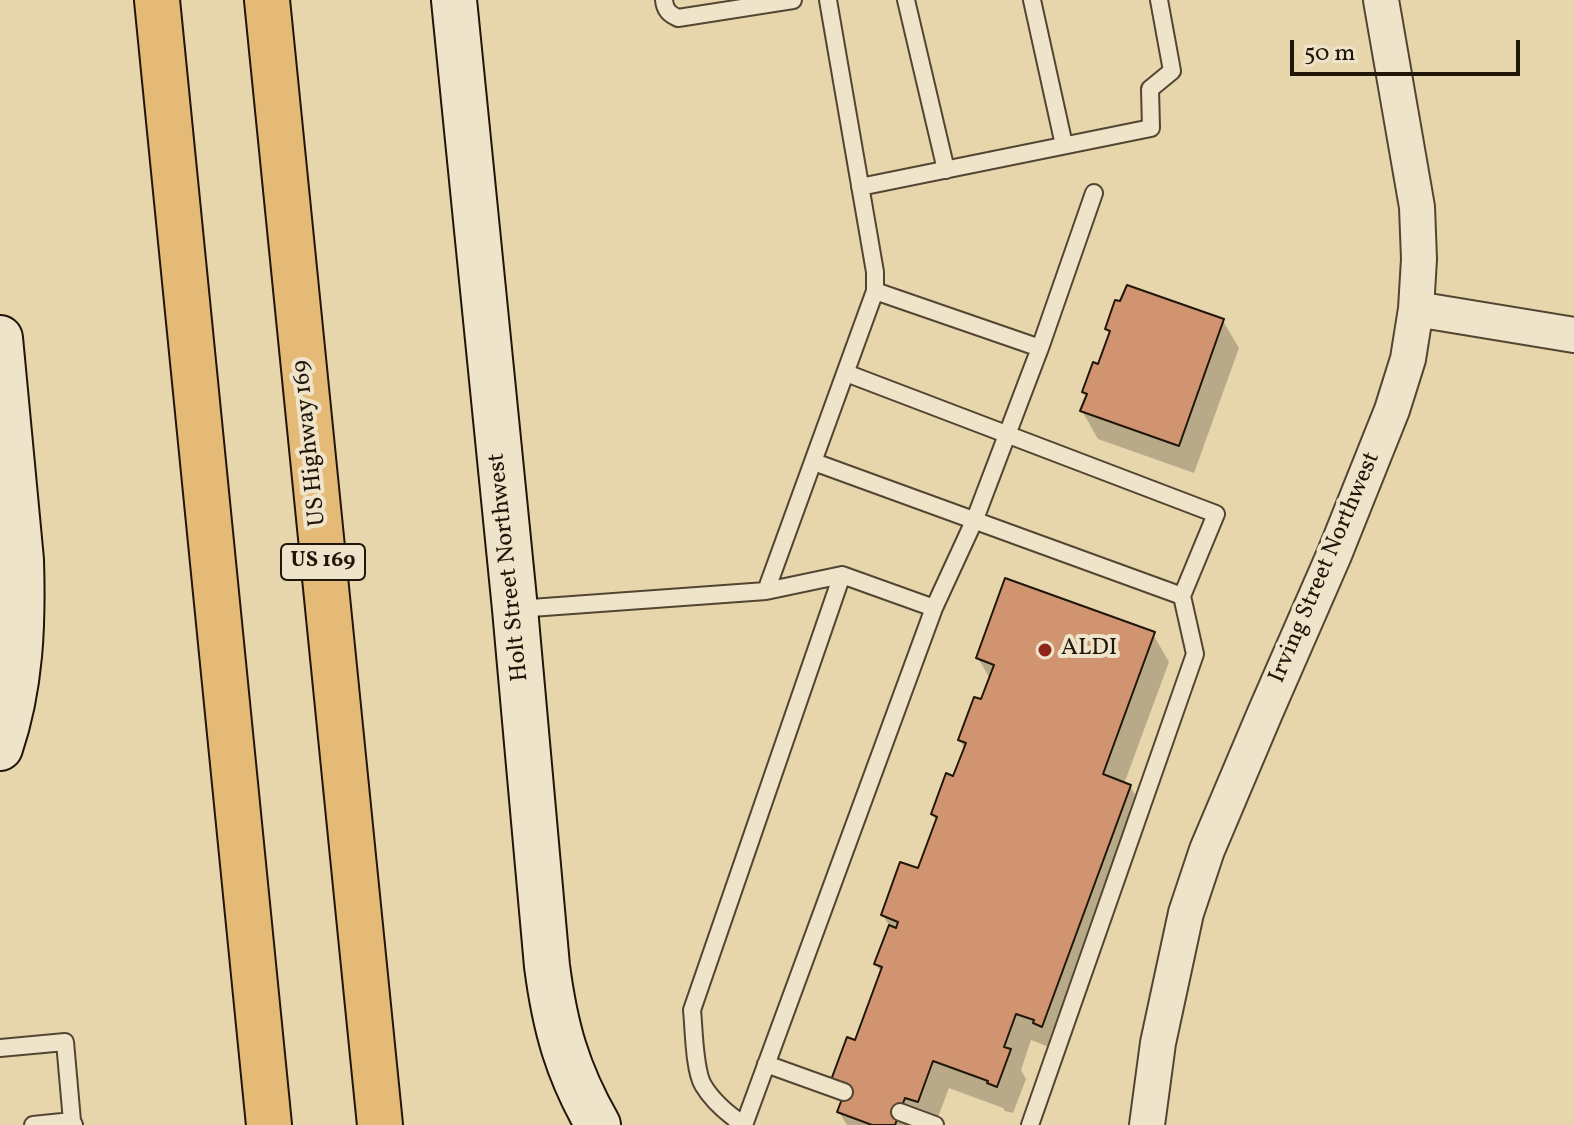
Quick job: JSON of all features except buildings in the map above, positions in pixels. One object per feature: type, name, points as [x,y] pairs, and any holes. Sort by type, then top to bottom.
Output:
[{"type":"highway","points":[[157,0],[269,1125]]},
{"type":"highway","name":"US Highway 169","points":[[267,0],[380,1125]]},
{"type":"street","name":"Holt Street Northwest","points":[[454,0],[552,999],[564,1052],[598,1125]]},
{"type":"street","name":"Irving Street Northwest","points":[[1147,1125],[1158,1043],[1186,913],[1207,850],[1334,555],[1392,410],[1408,359],[1416,309],[1419,259],[1417,207],[1381,0]]},
{"type":"street","points":[[1416,309],[1574,335]]},
{"type":"street","points":[[0,338],[21,560],[11,621],[18,674],[0,748]]},
{"type":"lane","points":[[664,0],[670,15],[678,18],[793,0]]},
{"type":"lane","points":[[766,591],[875,291],[875,272],[828,0]]},
{"type":"lane","points":[[906,0],[946,170]]},
{"type":"lane","points":[[1032,0],[1064,145]]},
{"type":"lane","points":[[860,187],[1151,128],[1150,89],[1172,71],[1159,0]]},
{"type":"lane","points":[[842,575],[692,1010],[695,1052],[702,1084],[728,1114],[744,1125],[934,608],[975,519],[1040,348],[1094,193]]},
{"type":"lane","points":[[875,291],[1040,348]]},
{"type":"lane","points":[[846,373],[1216,514],[1182,596],[1195,654],[1030,1125]]},
{"type":"lane","points":[[814,462],[1182,596]]},
{"type":"lane","points":[[515,609],[766,591],[842,575],[934,608]]},
{"type":"lane","points":[[0,1048],[65,1042],[73,1123],[33,1125]]},
{"type":"lane","points":[[766,1064],[844,1092]]},
{"type":"lane","points":[[900,1112],[935,1125]]},
{"type":"place","name":"ALDI","points":[[1045,650]]}]
